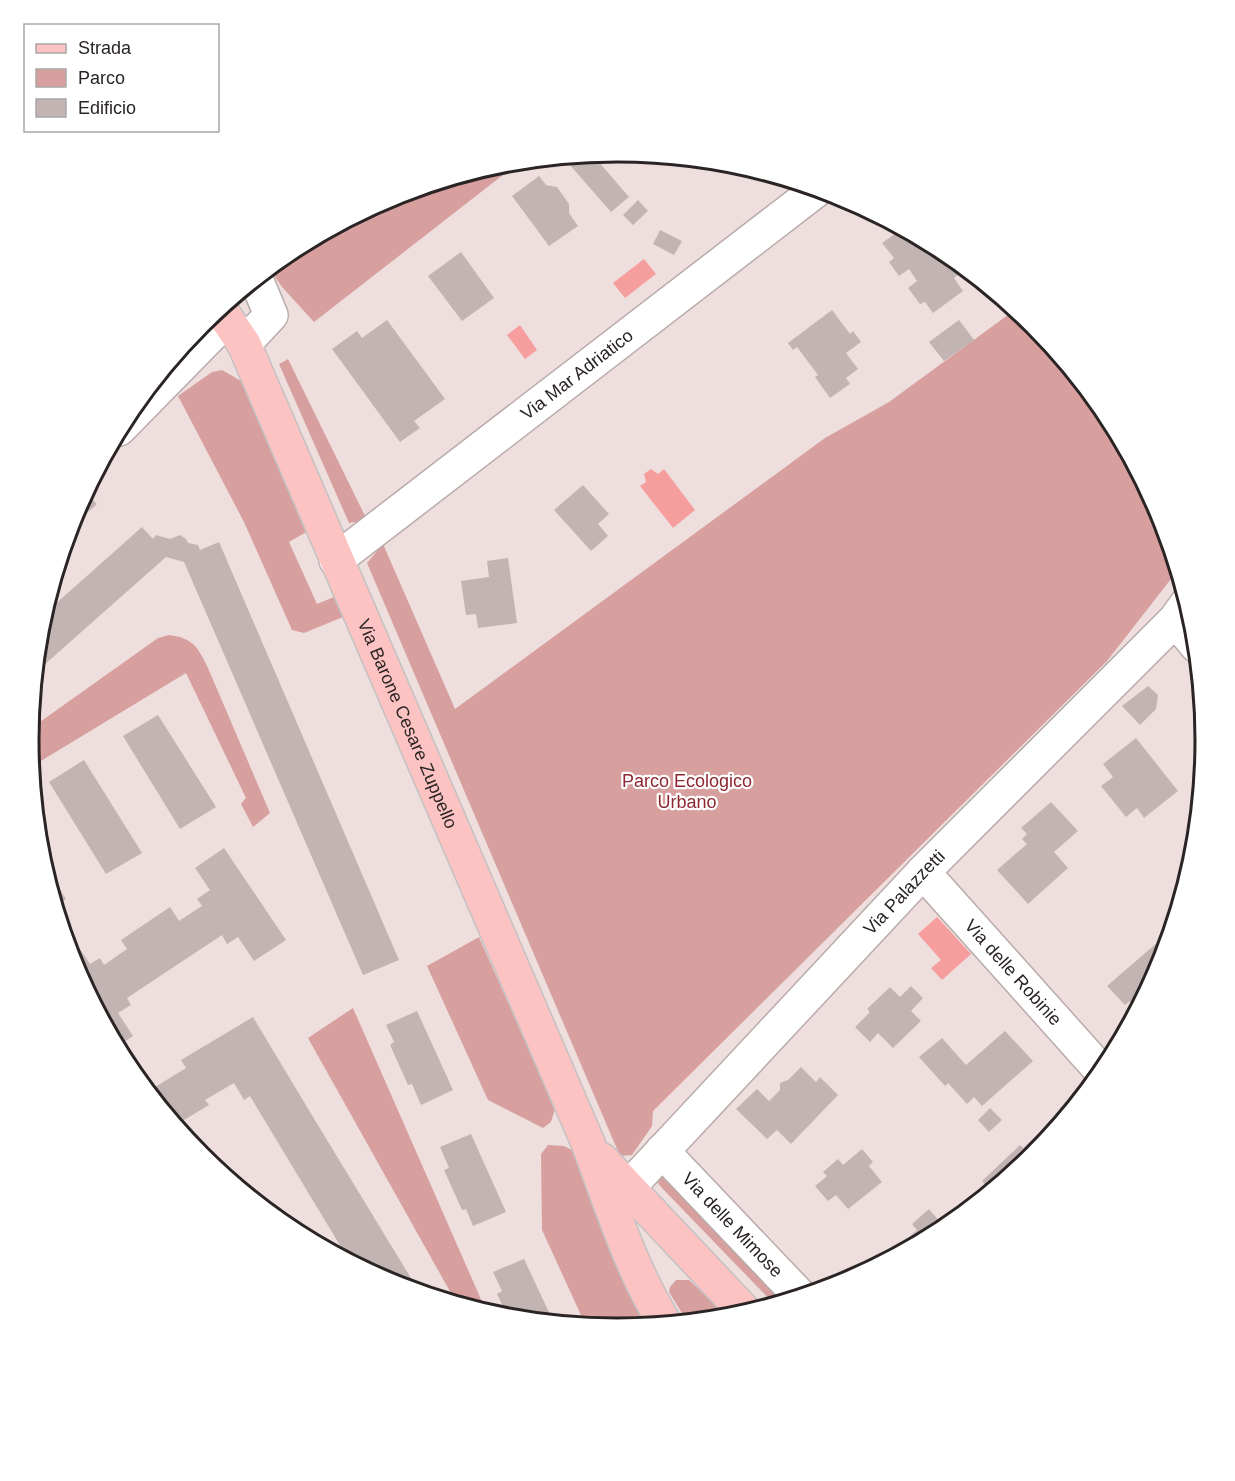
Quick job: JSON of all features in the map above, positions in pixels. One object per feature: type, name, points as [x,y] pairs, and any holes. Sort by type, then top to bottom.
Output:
[{"type":"main road","name":"Via Barone Cesare Zuppello","points":[[230,324],[409,726],[588,1143],[653,1305],[661,1317]]},
{"type":"main road","name":"Via Barone Cesare Zuppello","points":[[588,1143],[627,1189],[739,1306]]},
{"type":"street","name":"Via Mar Adriatico","points":[[336,560],[810,195]]},
{"type":"street","points":[[151,399],[230,324],[271,315],[259,287]]},
{"type":"street","name":"Via Palazzetti","points":[[627,1189],[923,872],[1181,611]]},
{"type":"street","name":"Via delle Robinie","points":[[923,872],[1096,1066]]},
{"type":"street","name":"Via delle Mimose","points":[[662,1151],[795,1291]]},
{"type":"green space","points":[[506,173],[314,322],[274,275],[296,259],[362,222],[432,193]]},
{"type":"green space","name":"Parco Ecologico Urbano","points":[[1009,314],[1052,359],[1099,419],[1118,451],[1152,519],[1172,578],[1107,661],[653,1111],[652,1126],[632,1155],[620,1156],[367,563],[383,544],[455,709],[825,438],[889,402]]},
{"type":"green space","points":[[288,359],[367,520],[349,523],[279,364]]},
{"type":"green space","points":[[222,370],[243,382],[308,531],[289,542],[317,604],[334,597],[343,617],[304,633],[292,630],[244,522],[178,396],[212,372]]},
{"type":"green space","points":[[169,635],[184,638],[201,654],[270,813],[253,827],[241,804],[246,798],[186,673],[40,762],[39,722],[158,638]]},
{"type":"green space","points":[[479,937],[555,1109],[551,1122],[543,1128],[488,1100],[427,966]]},
{"type":"green space","points":[[353,1008],[482,1302],[451,1294],[308,1038]]},
{"type":"green space","points":[[548,1145],[564,1146],[576,1152],[650,1318],[582,1318],[542,1230],[541,1154]]},
{"type":"green space","points":[[663,1175],[786,1293],[769,1298],[658,1183]]},
{"type":"green space","points":[[676,1280],[689,1280],[721,1309],[683,1315],[669,1292]]},
{"type":"shaded area","points":[[644,259],[656,274],[625,298],[613,283]]},
{"type":"shaded area","points":[[520,325],[537,350],[525,359],[507,335]]},
{"type":"shaded area","points":[[651,469],[658,474],[664,469],[695,510],[673,528],[640,486],[646,482],[644,474]]},
{"type":"shaded area","points":[[937,917],[971,954],[942,980],[931,968],[941,960],[918,934]]},
{"type":"building","points":[[599,162],[629,197],[611,212],[569,164]]},
{"type":"building","points":[[539,176],[546,185],[557,187],[569,204],[569,213],[578,226],[549,246],[512,196]]},
{"type":"building","points":[[638,200],[648,211],[633,225],[623,215]]},
{"type":"building","points":[[660,230],[682,241],[674,255],[653,244]]},
{"type":"building","points":[[895,234],[907,240],[959,274],[954,278],[963,291],[933,313],[925,302],[920,304],[908,288],[917,281],[909,269],[899,276],[889,262],[894,258],[882,243]]},
{"type":"building","points":[[461,252],[494,298],[462,321],[428,276]]},
{"type":"building","points":[[832,310],[850,334],[853,331],[861,342],[846,353],[858,369],[846,378],[850,384],[830,398],[815,377],[818,375],[797,347],[793,350],[788,343]]},
{"type":"building","points":[[387,320],[445,399],[414,421],[420,428],[400,442],[332,349],[357,331],[362,338]]},
{"type":"building","points":[[959,320],[974,340],[944,361],[929,342]]},
{"type":"building","points":[[583,485],[609,514],[598,524],[608,536],[591,551],[554,510]]},
{"type":"building","points":[[92,499],[97,504],[87,511]]},
{"type":"building","points":[[142,527],[153,539],[156,535],[170,539],[180,535],[188,543],[198,545],[200,550],[219,542],[399,960],[363,975],[184,562],[166,557],[44,665],[56,603]]},
{"type":"building","points":[[508,558],[517,623],[478,628],[476,614],[466,615],[461,581],[489,577],[487,561]]},
{"type":"building","points":[[1148,686],[1158,695],[1156,709],[1140,725],[1122,706]]},
{"type":"building","points":[[158,715],[216,807],[180,829],[123,736]]},
{"type":"building","points":[[1136,738],[1178,791],[1144,818],[1137,808],[1126,817],[1101,786],[1113,777],[1103,764]]},
{"type":"building","points":[[84,760],[142,853],[106,874],[49,782]]},
{"type":"building","points":[[1051,802],[1078,831],[1054,852],[1068,868],[1028,904],[997,870],[1027,844],[1022,839],[1027,834],[1021,828]]},
{"type":"building","points":[[224,848],[286,940],[254,961],[238,937],[227,944],[222,935],[127,998],[131,1005],[118,1013],[133,1036],[124,1042],[99,996],[76,943],[90,964],[100,958],[104,965],[127,949],[121,940],[170,907],[179,921],[202,906],[197,899],[210,890],[195,868]]},
{"type":"building","points":[[58,887],[66,899],[62,901]]},
{"type":"building","points":[[1160,940],[1132,1003],[1130,1001],[1125,1005],[1107,986]]},
{"type":"building","points":[[911,986],[923,998],[911,1011],[921,1021],[893,1048],[878,1033],[870,1042],[855,1027],[870,1012],[867,1009],[890,987],[900,997]]},
{"type":"building","points":[[417,1011],[453,1090],[421,1105],[412,1084],[408,1085],[390,1045],[394,1042],[386,1025]]},
{"type":"building","points":[[253,1017],[413,1281],[342,1248],[250,1096],[244,1100],[234,1083],[205,1100],[209,1105],[182,1121],[155,1087],[186,1068],[181,1060]]},
{"type":"building","points":[[1005,1031],[1033,1061],[982,1106],[974,1097],[967,1104],[948,1083],[945,1086],[919,1057],[942,1038],[966,1065]]},
{"type":"building","points":[[801,1067],[816,1082],[820,1077],[838,1095],[791,1144],[777,1130],[767,1139],[736,1109],[757,1089],[769,1101],[780,1090],[780,1083],[788,1080]]},
{"type":"building","points":[[990,1108],[1002,1120],[989,1132],[978,1120]]},
{"type":"building","points":[[1050,1125],[1027,1150],[999,1175],[986,1186],[982,1181],[1020,1145],[1023,1148]]},
{"type":"building","points":[[471,1134],[506,1212],[473,1226],[466,1209],[462,1210],[444,1170],[449,1168],[440,1147]]},
{"type":"building","points":[[862,1149],[873,1162],[869,1166],[882,1182],[848,1209],[836,1195],[828,1201],[815,1186],[827,1176],[823,1172],[838,1159],[843,1165]]},
{"type":"building","points":[[929,1209],[940,1221],[904,1243],[917,1230],[912,1224]]},
{"type":"building","points":[[524,1259],[550,1315],[504,1308],[497,1294],[502,1291],[493,1272]]}]
